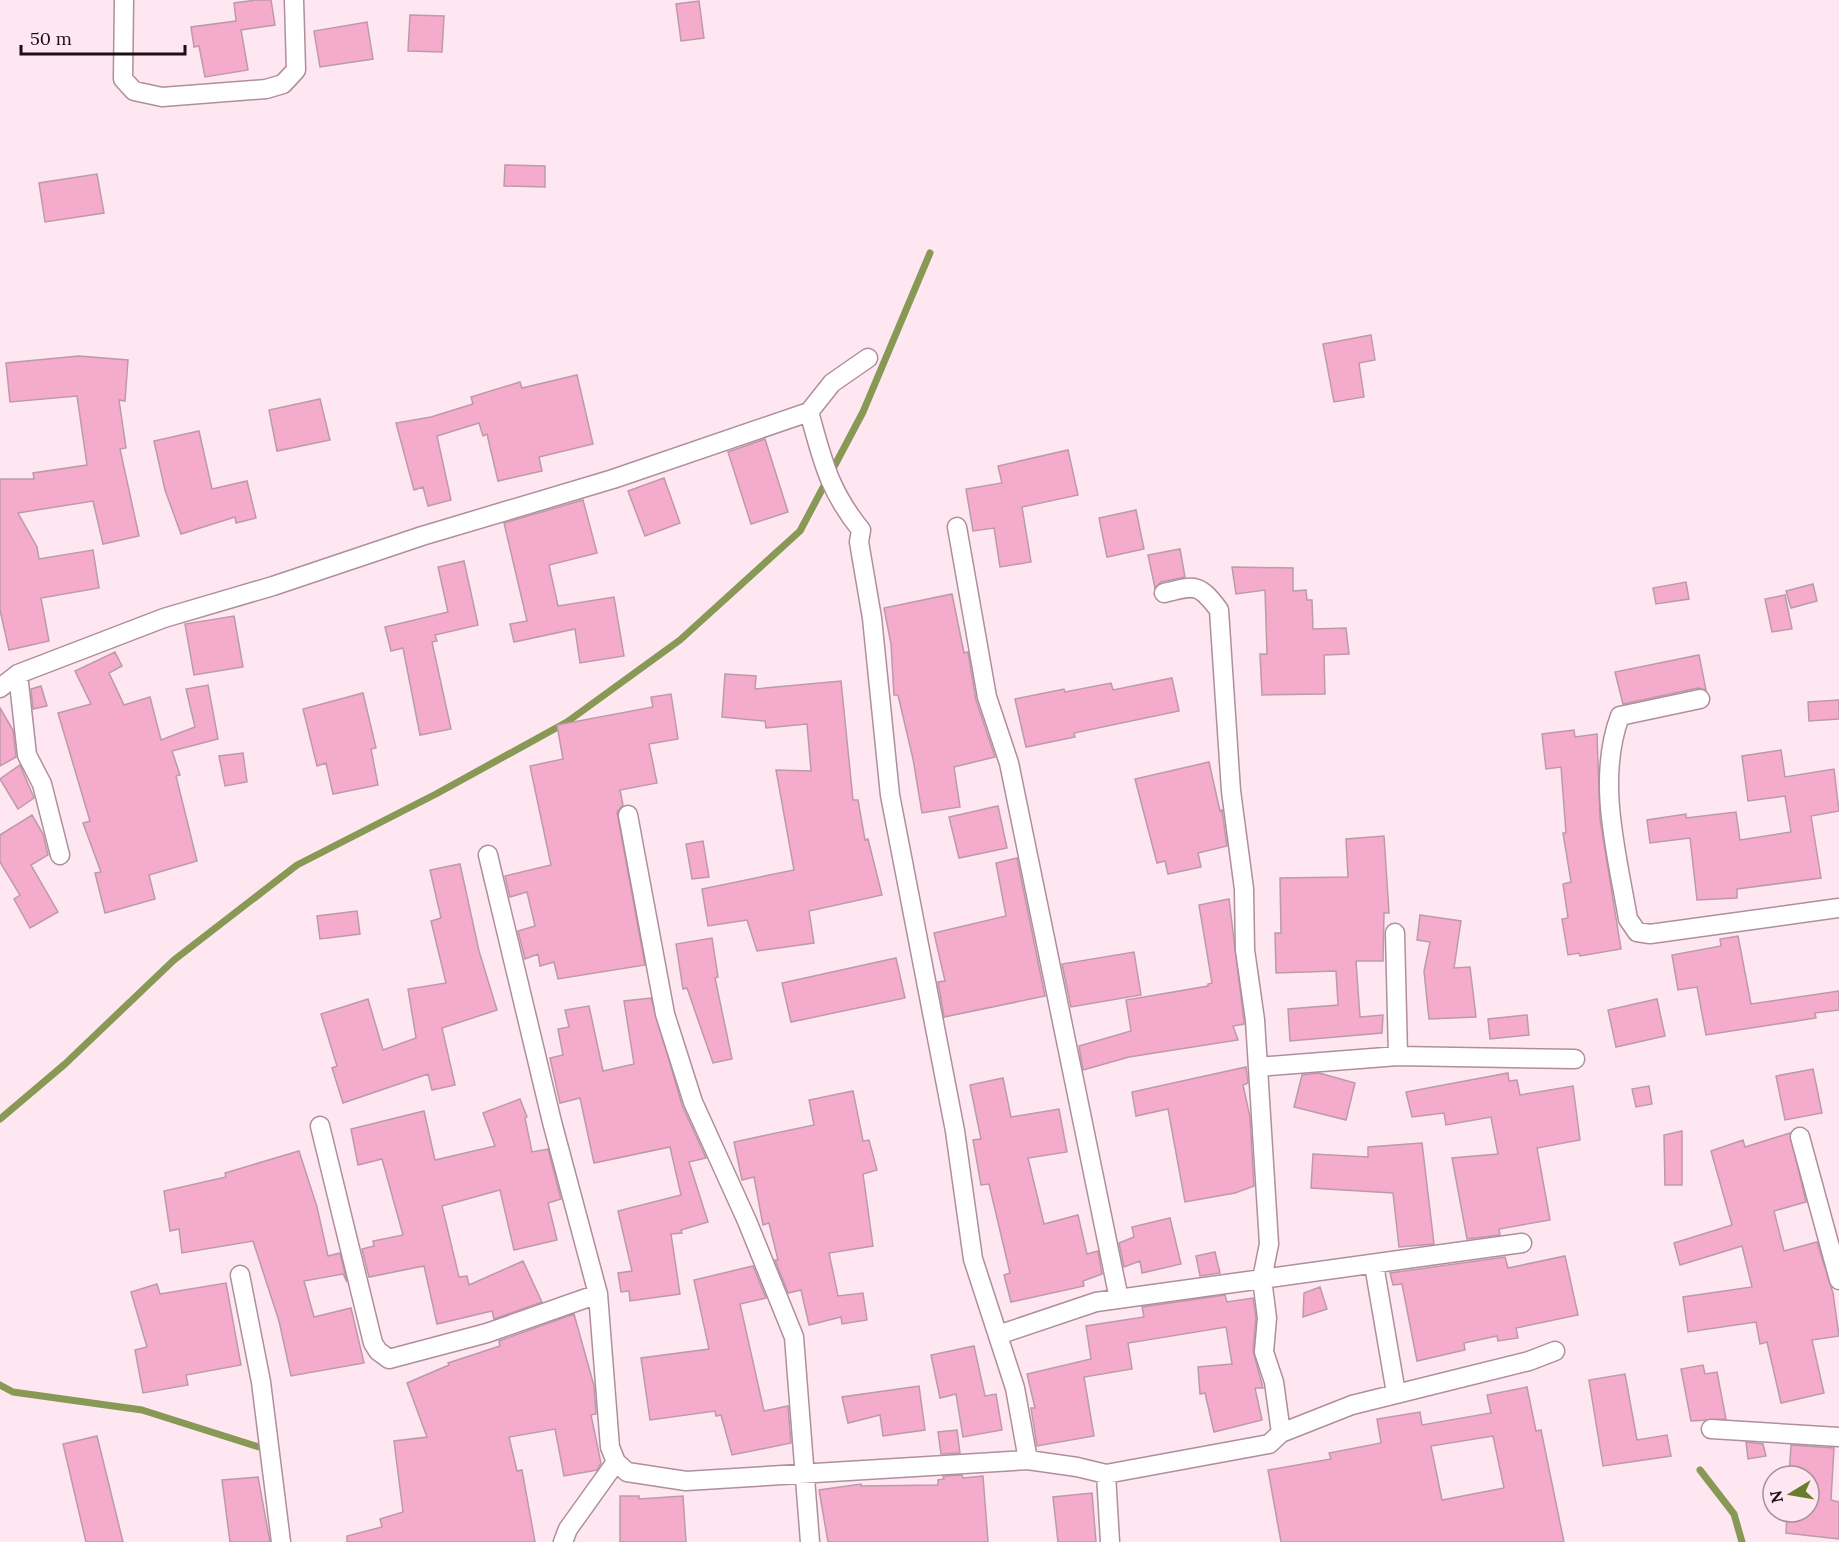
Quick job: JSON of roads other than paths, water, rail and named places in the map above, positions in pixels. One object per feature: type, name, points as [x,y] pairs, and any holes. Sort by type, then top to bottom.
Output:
[{"type":"street","points":[[124,0],[123,79],[134,91],[162,97],[266,88],[283,84],[296,70],[294,0]]},
{"type":"street","points":[[0,688],[18,674],[164,618],[613,479],[809,412],[832,383],[868,358]]},
{"type":"street","points":[[809,412],[828,482],[850,519],[861,531],[859,542],[872,618],[890,795],[956,1131],[973,1259],[1015,1388],[1028,1460]]},
{"type":"street","points":[[957,527],[987,697],[1009,764],[1119,1299]]},
{"type":"street","points":[[1164,593],[1190,586],[1201,588],[1219,610],[1231,791],[1244,889],[1245,950],[1256,1020],[1269,1244],[1262,1279],[1267,1318],[1264,1352],[1274,1382],[1281,1433]]},
{"type":"street","points":[[18,674],[27,755],[42,784],[60,855]]},
{"type":"street","points":[[1700,699],[1620,716],[1613,736],[1610,811],[1628,919],[1637,932],[1650,934],[1839,908]]},
{"type":"street","points":[[628,815],[665,1014],[675,1047],[693,1102],[747,1221],[794,1337],[810,1542]]},
{"type":"street","points":[[488,855],[552,1122],[598,1294],[610,1448],[616,1462],[627,1472],[686,1480],[1028,1460],[1106,1474],[1269,1444],[1281,1433],[1352,1405],[1529,1361],[1555,1351]]},
{"type":"street","points":[[1395,933],[1398,1056]]},
{"type":"street","points":[[1258,1067],[1398,1056],[1575,1059]]},
{"type":"street","points":[[320,1126],[373,1343],[378,1351],[389,1359],[487,1333],[598,1294]]},
{"type":"street","points":[[1800,1137],[1839,1280]]},
{"type":"street","points":[[998,1335],[1096,1302],[1522,1243]]},
{"type":"street","points":[[1374,1265],[1396,1393]]},
{"type":"street","points":[[240,1275],[261,1382],[281,1542]]},
{"type":"street","points":[[1711,1429],[1839,1437]]},
{"type":"street","points":[[563,1542],[568,1529],[616,1462]]},
{"type":"street","points":[[1106,1474],[1110,1542]]},
{"type":"waterway","points":[[0,1119],[65,1064],[174,960],[297,865],[436,794],[567,722],[680,640],[800,531],[863,412],[930,253]]},
{"type":"waterway","points":[[0,1385],[13,1392],[142,1410],[259,1447]]},
{"type":"waterway","points":[[1700,1470],[1734,1514],[1742,1542]]}]
